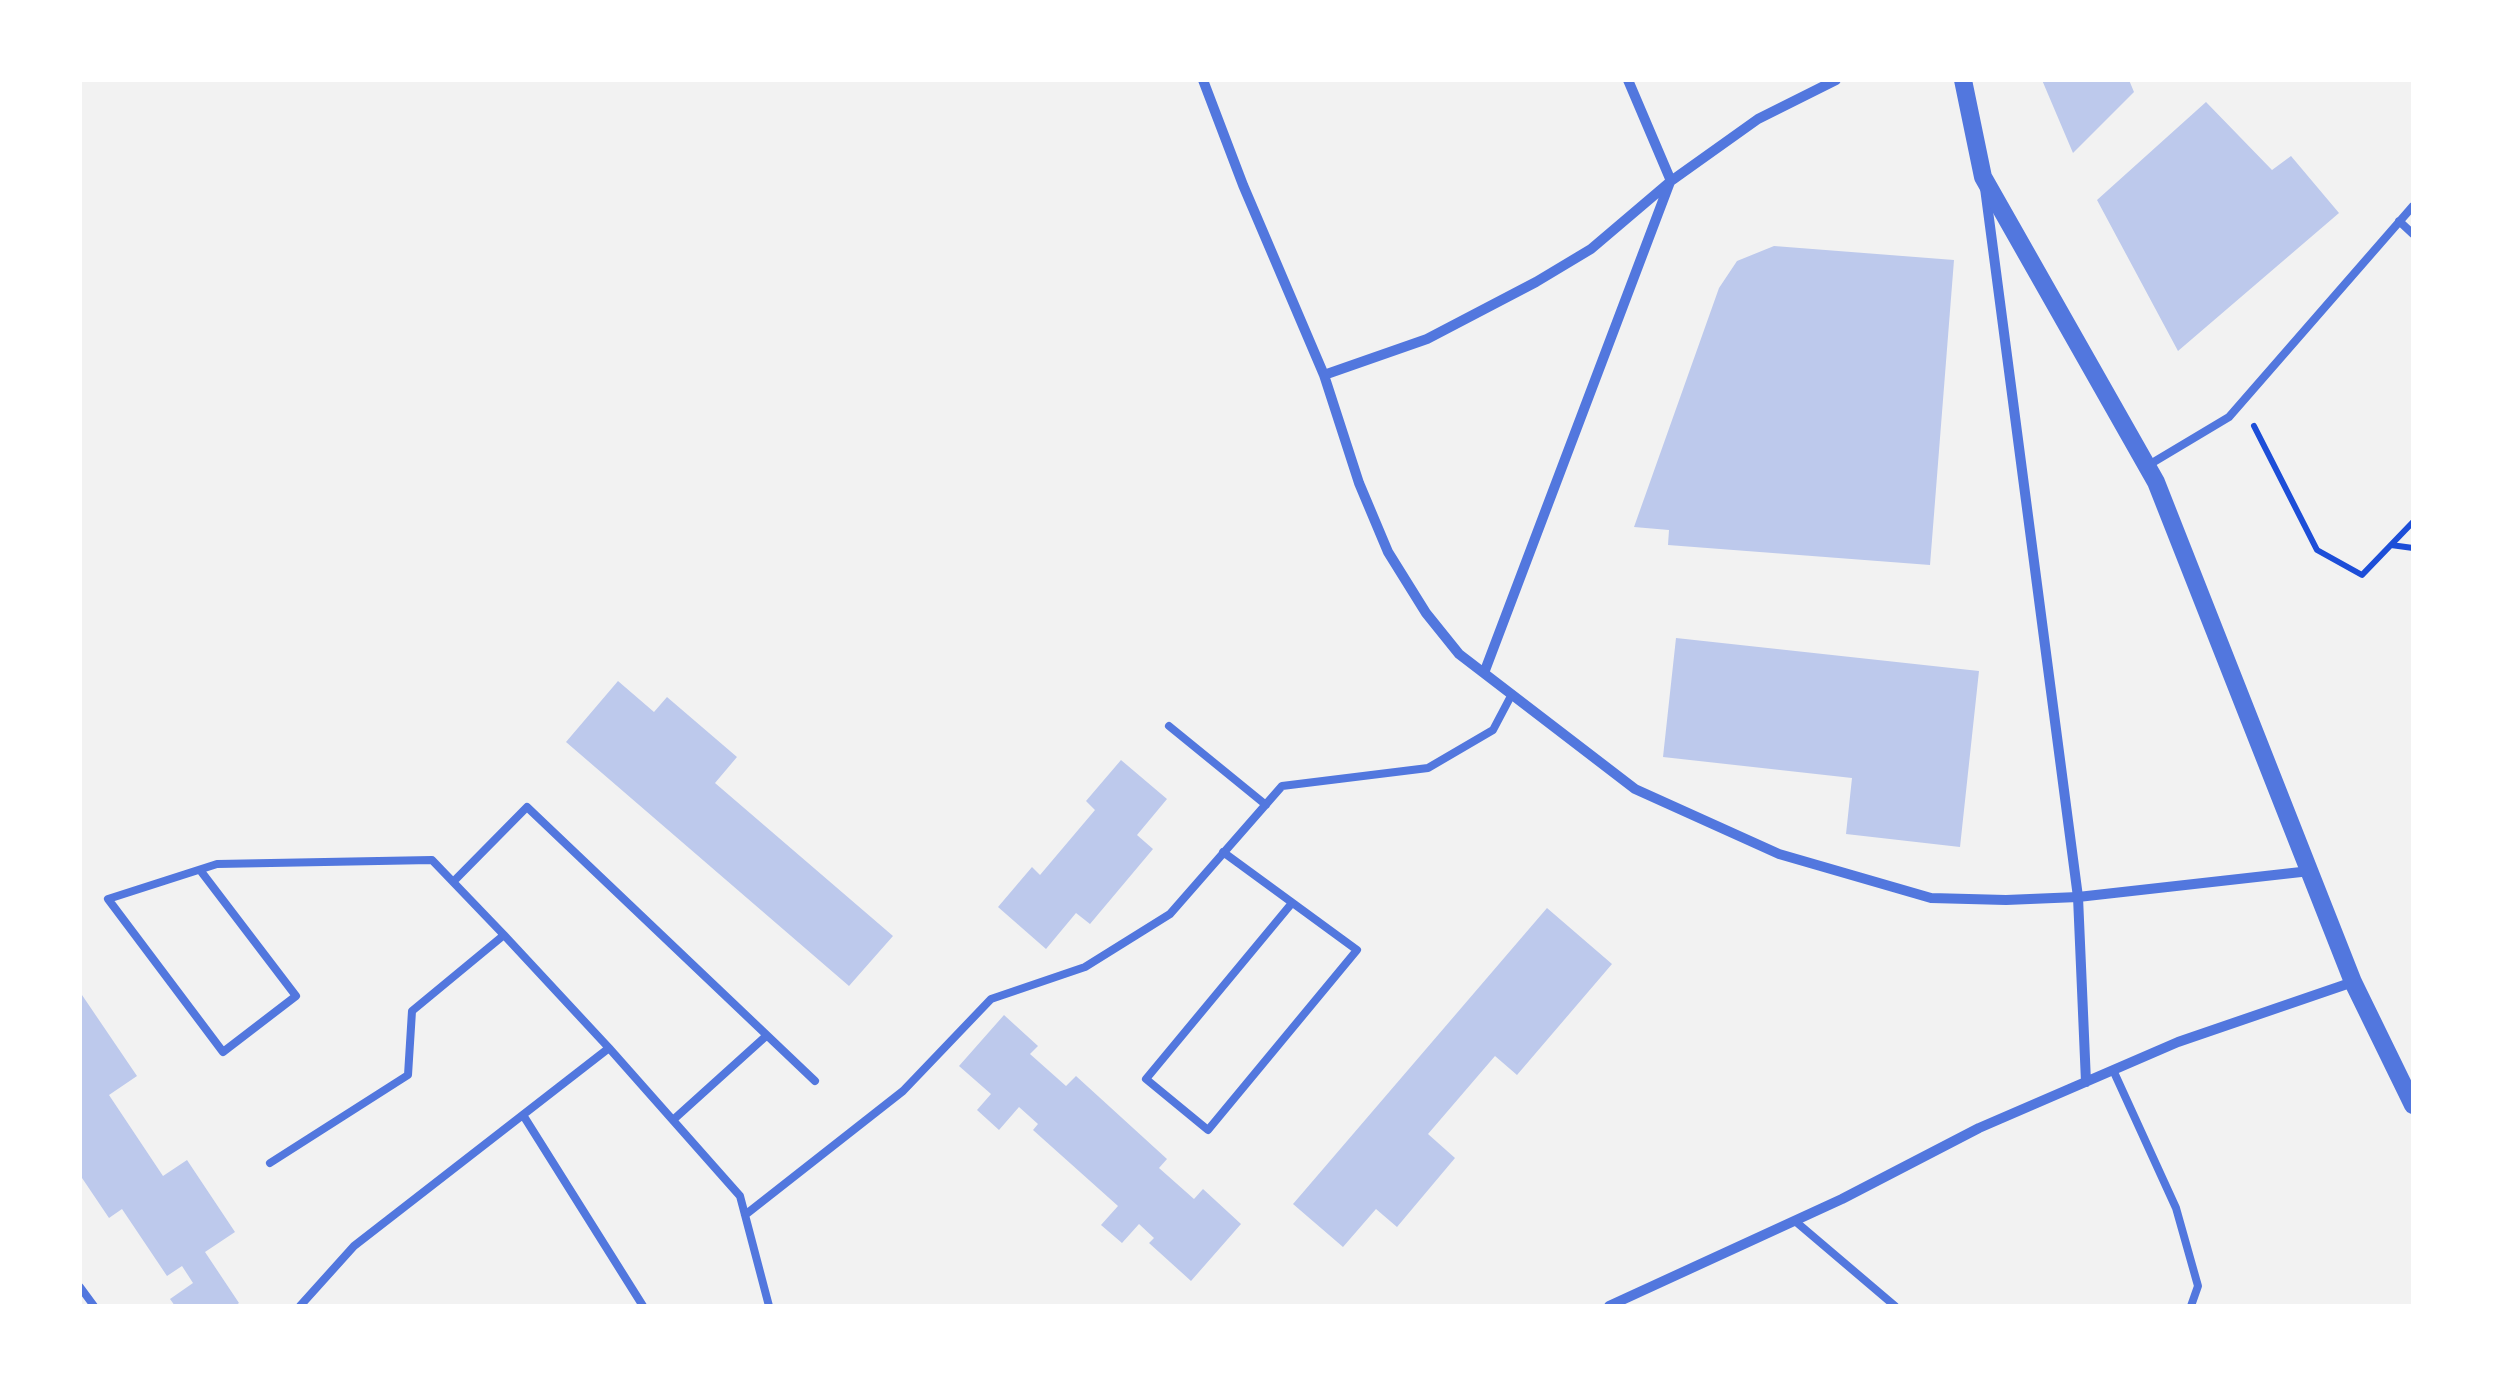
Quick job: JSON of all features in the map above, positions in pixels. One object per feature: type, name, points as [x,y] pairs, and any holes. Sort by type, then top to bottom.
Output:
[{"type":"street","points":[[1203,80],[1324,375],[1359,483],[1388,552],[1426,613],[1459,654],[1635,789],[1779,854],[1930,898],[2078,897],[2311,871]]},
{"type":"street","points":[[1484,673],[1671,181],[1628,80]]},
{"type":"street","points":[[1324,375],[1427,339],[1536,282],[1591,249],[1671,181],[1758,119],[1836,80]]},
{"type":"street","points":[[1963,80],[1983,177],[2078,897],[2086,1082]]},
{"type":"street","points":[[1983,177],[2156,482],[2353,982],[2413,1105]]},
{"type":"street","points":[[1609,1306],[1795,1221],[1979,1128],[2178,1042],[2353,982]]},
{"type":"lane","points":[[2146,466],[2229,417],[2413,206]]},
{"type":"lane","points":[[2399,221],[2413,234]]},
{"type":"lane","points":[[744,1215],[902,1090],[991,999],[1085,967],[1170,914],[1282,786],[1428,768],[1493,730],[1512,694]]},
{"type":"lane","points":[[1168,726],[1266,804]]},
{"type":"lane","points":[[453,882],[527,807],[815,1081]]},
{"type":"lane","points":[[1223,852],[1357,950],[1208,1130],[1146,1079],[1292,903]]},
{"type":"lane","points":[[200,870],[296,996],[223,1052],[108,899],[217,864],[432,860],[609,1048],[740,1196],[769,1306]]},
{"type":"lane","points":[[270,1163],[408,1075],[412,1011],[504,935]]},
{"type":"lane","points":[[673,1120],[765,1037]]},
{"type":"lane","points":[[300,1306],[354,1246],[609,1048]]},
{"type":"lane","points":[[2113,1070],[2176,1208],[2198,1286],[2191,1306]]},
{"type":"lane","points":[[522,1115],[643,1306]]},
{"type":"lane","points":[[1795,1221],[1895,1306]]},
{"type":"lane","points":[[80,1287],[94,1306]]},
{"type":"path","points":[[2242,402],[2317,550],[2362,575],[2413,522]]},
{"type":"path","points":[[2391,545],[2413,548]]},
{"type":"building","points":[[2042,80],[2129,80],[2134,92],[2073,153]]},
{"type":"building","points":[[2206,102],[2272,170],[2291,156],[2339,213],[2178,351],[2097,200]]},
{"type":"building","points":[[1774,246],[1954,260],[1930,565],[1668,545],[1669,530],[1634,527],[1719,288],[1737,261]]},
{"type":"building","points":[[1676,638],[1979,671],[1960,847],[1846,834],[1852,778],[1663,757]]},
{"type":"building","points":[[618,681],[654,712],[667,697],[737,757],[715,783],[893,936],[849,986],[566,742]]},
{"type":"building","points":[[1121,760],[1167,799],[1137,835],[1153,849],[1090,924],[1076,913],[1046,949],[998,907],[1032,867],[1040,875],[1095,810],[1086,801]]},
{"type":"building","points":[[1547,908],[1612,964],[1517,1075],[1495,1056],[1428,1134],[1455,1158],[1397,1227],[1376,1209],[1343,1247],[1293,1204]]},
{"type":"building","points":[[82,995],[137,1076],[109,1095],[163,1176],[187,1160],[235,1232],[205,1252],[239,1303],[235,1306],[175,1306],[170,1299],[193,1283],[182,1266],[167,1276],[122,1209],[109,1218],[80,1175]]},
{"type":"building","points":[[1004,1015],[1038,1046],[1030,1054],[1066,1086],[1076,1076],[1167,1159],[1159,1168],[1194,1199],[1203,1189],[1241,1224],[1191,1281],[1149,1243],[1154,1238],[1139,1224],[1122,1243],[1101,1225],[1118,1206],[1033,1130],[1038,1124],[1019,1107],[999,1130],[977,1110],[991,1094],[959,1066]]}]
